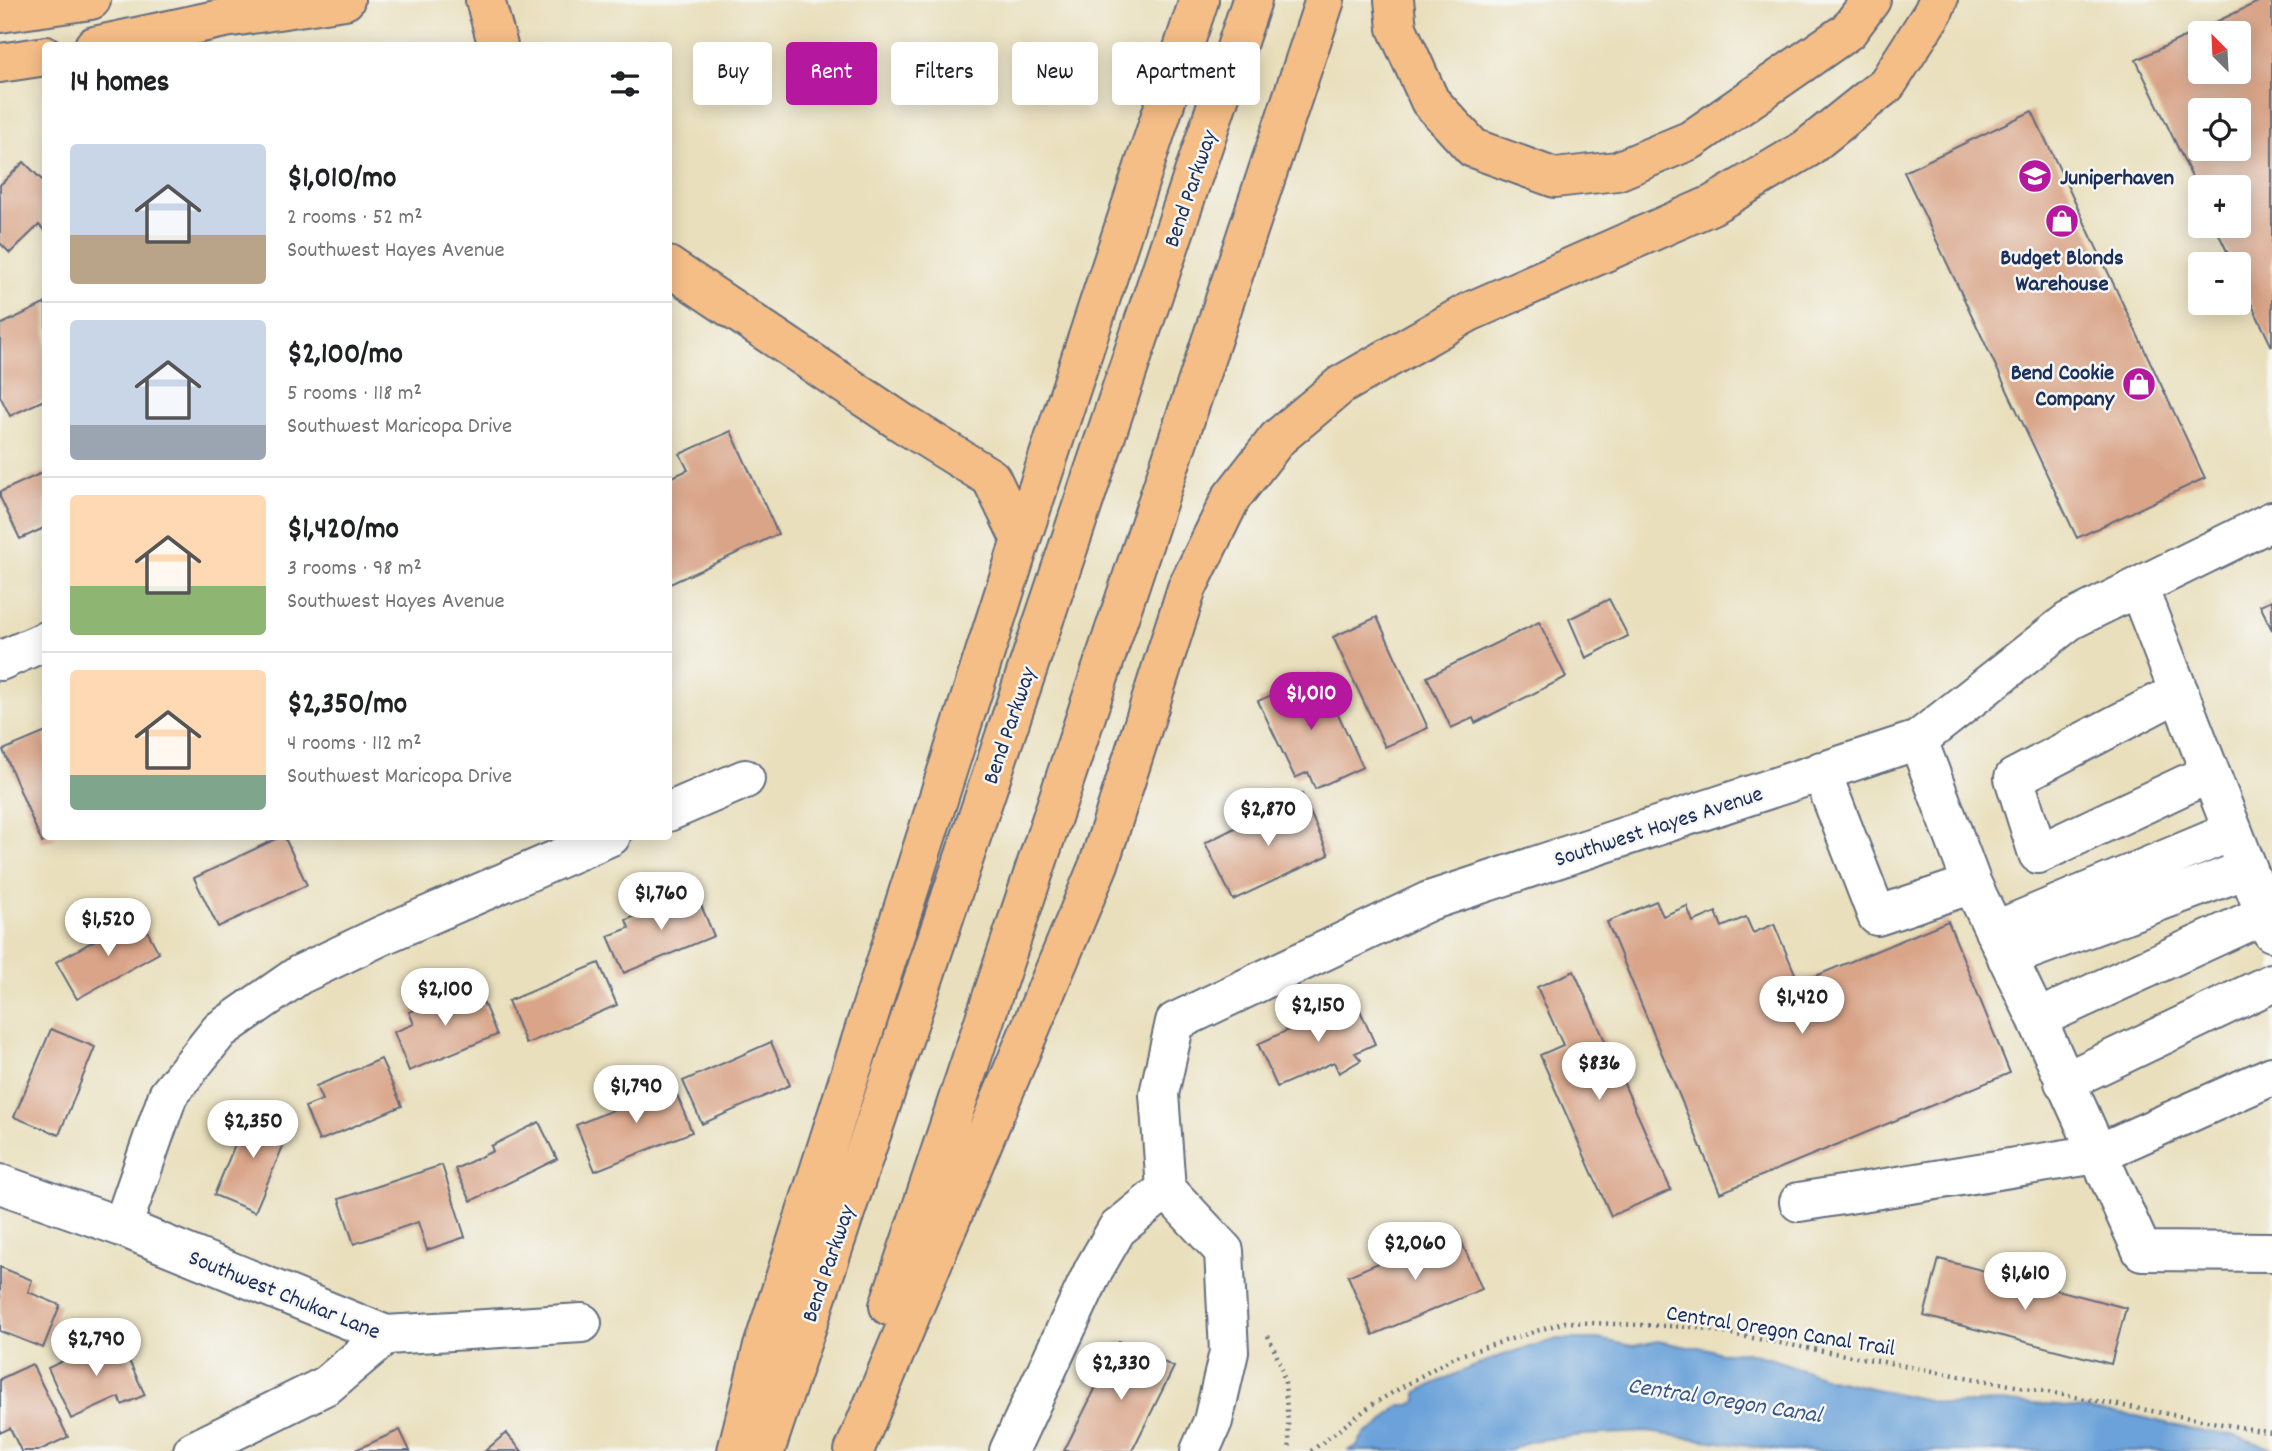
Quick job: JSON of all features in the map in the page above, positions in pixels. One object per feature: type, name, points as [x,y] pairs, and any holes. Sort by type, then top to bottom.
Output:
[{"type":"main road","points":[[0,13],[91,0]]},
{"type":"main road","points":[[113,42],[225,18],[345,0]]},
{"type":"main road","points":[[485,0],[497,42]]},
{"type":"main road","points":[[737,1451],[762,1350],[1021,540],[1199,0]]},
{"type":"main road","name":"Bend Parkway","points":[[765,1451],[1252,0]]},
{"type":"main road","points":[[840,1451],[1325,0]]},
{"type":"main road","points":[[1394,0],[1397,27],[1430,101],[1473,148],[1555,178],[1617,171],[1691,140],[1848,32],[1871,0]]},
{"type":"main road","points":[[854,1451],[1099,864],[1187,587],[1231,498],[1278,438],[1341,385],[1469,312],[1712,205],[1806,149],[1887,84],[1938,0]]},
{"type":"main road","points":[[0,64],[42,57]]},
{"type":"main road","points":[[672,269],[991,478],[1021,540]]},
{"type":"street","name":"Southwest Hayes Avenue","points":[[1166,1189],[1159,1094],[1175,1022],[1429,901],[1918,740],[2069,621],[2272,521]]},
{"type":"street","points":[[2037,1019],[2269,923],[2138,587]]},
{"type":"street","points":[[0,662],[42,643]]},
{"type":"street","points":[[2057,905],[2014,778],[2179,692]]},
{"type":"street","points":[[1918,740],[1972,884],[2037,1019],[2142,1251],[2272,1252]]},
{"type":"street","points":[[1821,771],[1877,916],[1972,884]]},
{"type":"street","points":[[2038,854],[2210,773]]},
{"type":"street","points":[[672,810],[745,779]]},
{"type":"street","points":[[2000,945],[2057,905],[2233,831]]},
{"type":"street","points":[[122,1227],[168,1095],[220,1030],[299,975],[383,935],[602,840]]},
{"type":"street","points":[[2000,945],[2247,869]]},
{"type":"street","points":[[2064,1082],[2272,984]]},
{"type":"street","points":[[1799,1202],[2098,1154],[2272,1076]]},
{"type":"street","name":"Southwest Chukar Lane","points":[[0,1184],[122,1227],[386,1335],[582,1323]]},
{"type":"street","points":[[1009,1451],[1094,1269],[1117,1229],[1166,1189],[1224,1251],[1229,1352],[1213,1421],[1200,1451]]},
{"type":"street","points":[[193,1451],[327,1385],[386,1335]]},
{"type":"path","points":[[1226,1299],[1265,1329],[1281,1365],[1285,1383],[1290,1451]]},
{"type":"path","name":"Central Oregon Canal Trail","points":[[1311,1451],[1373,1404],[1454,1357],[1566,1322],[1692,1327],[2272,1433]]},
{"type":"water","name":"Central Oregon Canal","points":[[1558,1339],[1597,1339],[1633,1346],[1658,1341],[1702,1347],[1720,1353],[1746,1352],[1829,1379],[1946,1404],[2006,1402],[2137,1416],[2190,1429],[2233,1435],[2269,1447],[2272,1451],[1783,1451],[1647,1432],[1530,1441],[1509,1451],[1347,1451],[1357,1446],[1364,1434],[1377,1427],[1400,1405],[1410,1405],[1417,1401],[1417,1392],[1486,1361]]},
{"type":"building","points":[[2262,0],[2270,0],[2272,347],[2251,303],[2251,252],[2227,252],[2221,238],[2251,238],[2251,175],[2191,175],[2136,60],[2188,35],[2188,84],[2251,84],[2251,21],[2218,21]]},
{"type":"building","points":[[2032,111],[2205,478],[2077,538],[1904,172]]},
{"type":"building","points":[[24,162],[42,180],[42,228],[39,225],[10,253],[0,243],[0,185]]},
{"type":"building","points":[[42,305],[42,401],[10,416],[0,396],[0,325]]},
{"type":"building","points":[[731,431],[778,534],[672,583],[672,477],[688,470],[680,454]]},
{"type":"building","points":[[42,473],[42,529],[20,539],[0,492]]},
{"type":"building","points":[[1609,599],[1628,636],[1586,658],[1569,619]]},
{"type":"building","points":[[2272,600],[2272,630],[2260,605]]},
{"type":"building","points":[[1377,617],[1428,728],[1385,747],[1333,637]]},
{"type":"building","points":[[1539,622],[1566,677],[1475,723],[1473,718],[1451,728],[1427,677]]},
{"type":"building","points":[[1319,674],[1363,767],[1315,789],[1308,772],[1295,778],[1258,701]]},
{"type":"building","points":[[42,734],[42,840],[50,840],[42,843],[3,750]]},
{"type":"building","points":[[1302,794],[1329,855],[1233,900],[1205,843]]},
{"type":"building","points":[[274,840],[286,840],[307,885],[218,927],[194,878]]},
{"type":"building","points":[[695,891],[714,936],[624,973],[608,936],[629,928],[626,920]]},
{"type":"building","points":[[1656,901],[1663,916],[1687,906],[1693,922],[1716,912],[1722,927],[1746,917],[1753,933],[1774,924],[1799,983],[1948,921],[2010,1073],[1720,1193],[1607,922]]},
{"type":"building","points":[[139,916],[159,953],[77,999],[56,962]]},
{"type":"building","points":[[599,963],[617,1005],[526,1044],[508,1001]]},
{"type":"building","points":[[1574,971],[1671,1190],[1611,1216],[1540,1055],[1563,1045],[1537,987]]},
{"type":"building","points":[[476,985],[497,1035],[409,1071],[394,1032],[414,1024],[409,1012]]},
{"type":"building","points":[[1355,999],[1375,1044],[1355,1053],[1361,1060],[1339,1073],[1334,1062],[1277,1087],[1258,1044]]},
{"type":"building","points":[[51,1029],[95,1047],[59,1135],[14,1117]]},
{"type":"building","points":[[771,1042],[790,1085],[702,1124],[683,1081]]},
{"type":"building","points":[[381,1059],[402,1106],[319,1141],[305,1107],[322,1100],[316,1086]]},
{"type":"building","points":[[668,1073],[692,1132],[595,1171],[576,1125],[640,1099],[635,1087]]},
{"type":"building","points":[[250,1108],[292,1125],[255,1212],[214,1195]]},
{"type":"building","points":[[539,1122],[557,1159],[471,1201],[455,1169],[493,1151],[491,1146]]},
{"type":"building","points":[[442,1165],[465,1237],[427,1250],[418,1222],[354,1244],[339,1199]]},
{"type":"building","points":[[1456,1229],[1482,1289],[1373,1335],[1348,1276]]},
{"type":"building","points":[[1939,1259],[2126,1308],[2111,1364],[1924,1316]]},
{"type":"building","points":[[0,1267],[32,1280],[28,1292],[60,1305],[43,1348],[0,1331]]},
{"type":"building","points":[[117,1335],[145,1395],[122,1405],[119,1397],[71,1419],[48,1368]]},
{"type":"building","points":[[1119,1341],[1174,1367],[1132,1451],[1064,1451]]},
{"type":"building","points":[[32,1364],[68,1437],[38,1451],[21,1451],[10,1428],[0,1433],[0,1379]]},
{"type":"building","points":[[400,1430],[410,1451],[353,1451]]},
{"type":"building","points":[[506,1433],[522,1451],[485,1451]]},
{"type":"place","name":"Juniperhaven","points":[[2035,176]]},
{"type":"place","name":"Budget Blonds Warehouse","points":[[2062,221]]},
{"type":"place","name":"Bend Cookie Company","points":[[2139,384]]}]
